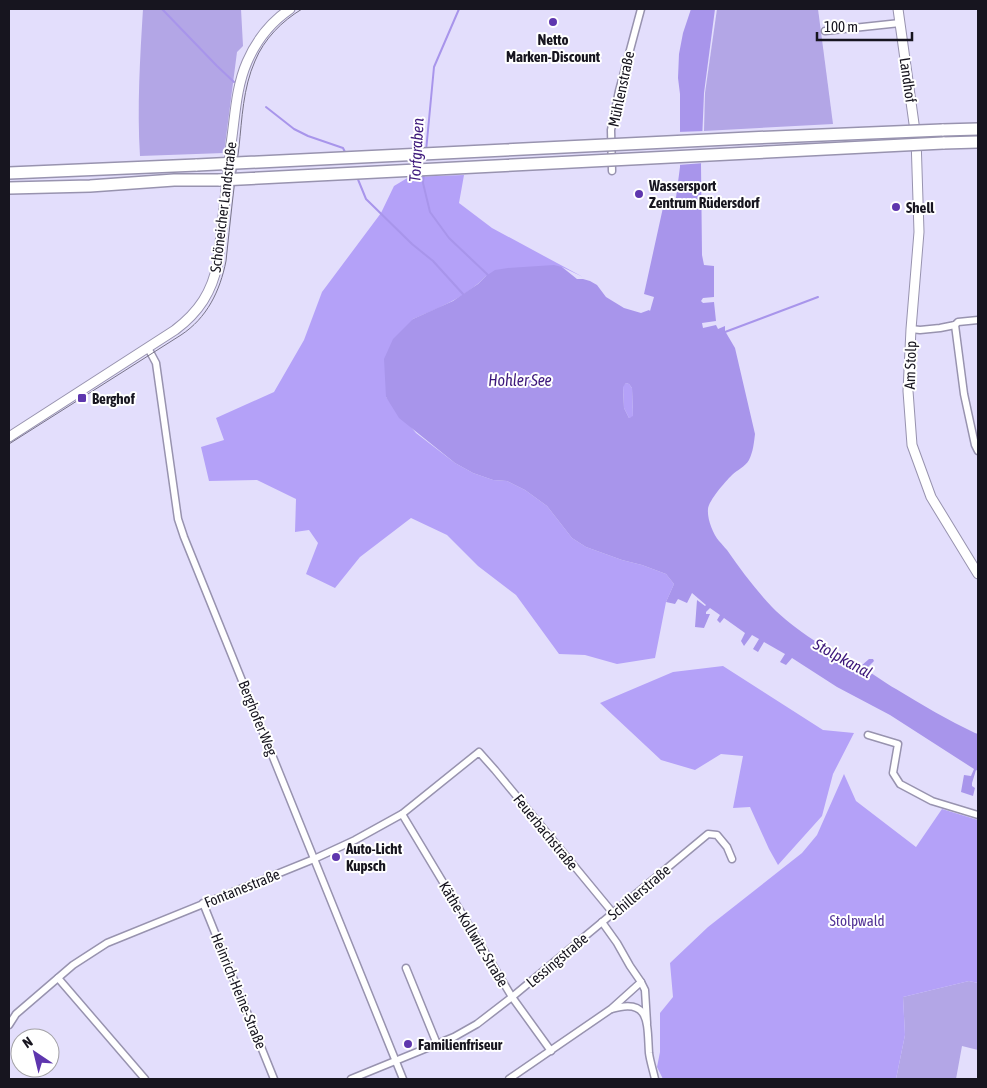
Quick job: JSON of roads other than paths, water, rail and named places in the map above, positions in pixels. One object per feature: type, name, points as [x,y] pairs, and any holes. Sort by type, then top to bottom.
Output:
[{"type":"highway","points":[[9,173],[978,129]]},
{"type":"highway","points":[[9,188],[90,186],[174,180],[220,180],[978,142]]},
{"type":"main road","name":"Schöneicher Landstraße","points":[[9,436],[175,330],[189,319],[204,300],[213,282],[218,262],[236,110],[245,67],[255,46],[263,35],[275,21],[290,9]]},
{"type":"main road","name":"Landhof","points":[[898,9],[916,138]]},
{"type":"main road","name":"Am Stolp","points":[[916,138],[920,232],[911,329],[908,391],[912,446],[931,497],[978,574]]},
{"type":"street","name":"Mühlenstraße","points":[[612,171],[611,130],[619,91],[641,9]]},
{"type":"street","points":[[825,31],[900,23]]},
{"type":"street","points":[[911,329],[940,328],[958,322],[978,320]]},
{"type":"street","points":[[955,324],[964,394],[978,451]]},
{"type":"street","name":"Berghofer Weg","points":[[148,348],[156,363],[178,520],[182,532],[403,1079]]},
{"type":"street","points":[[868,734],[898,744],[892,773],[900,784],[932,801],[978,815]]},
{"type":"street","name":"Fontanestraße","points":[[9,1025],[16,1014],[73,965],[107,943],[314,859],[355,840],[402,814],[479,752]]},
{"type":"street","name":"Feuerbachstraße","points":[[479,752],[613,913]]},
{"type":"street","name":"Käthe-Kollwitz-Straße","points":[[402,814],[512,997],[551,1051]]},
{"type":"street","name":"Schillerstraße","points":[[642,982],[602,922],[708,834],[717,835],[727,847],[732,859]]},
{"type":"street","name":"Heinrich-Heine-Straße","points":[[203,903],[274,1079]]},
{"type":"street","name":"Lessingstraße","points":[[351,1079],[454,1037],[477,1024],[602,922]]},
{"type":"street","points":[[406,968],[436,1044]]},
{"type":"street","points":[[58,978],[145,1079]]},
{"type":"street","points":[[509,1079],[610,1009],[642,982],[645,990],[650,1055],[655,1079]]},
{"type":"street","points":[[610,1009],[634,1006],[641,1010],[647,1023]]},
{"type":"water","name":"Hohler See","points":[[691,9],[715,9],[704,93],[701,165],[702,255],[704,265],[714,266],[714,297],[703,298],[701,301],[703,303],[714,302],[716,321],[702,323],[703,328],[716,325],[718,329],[725,326],[725,331],[735,348],[755,434],[749,460],[725,482],[709,505],[708,517],[711,526],[717,538],[754,586],[772,607],[791,624],[826,648],[861,666],[869,659],[873,659],[874,661],[865,670],[935,712],[978,734],[978,771],[976,770],[972,783],[972,786],[975,788],[973,796],[961,792],[964,775],[971,776],[974,769],[890,715],[837,687],[792,658],[786,665],[780,662],[785,654],[764,642],[758,652],[753,649],[759,639],[752,635],[744,646],[741,641],[745,633],[724,618],[720,623],[717,620],[720,615],[710,608],[706,612],[706,614],[710,614],[704,628],[695,627],[697,600],[706,605],[692,593],[687,603],[678,599],[675,604],[666,602],[674,584],[666,574],[586,547],[572,538],[547,506],[525,490],[507,481],[493,480],[473,473],[455,463],[399,418],[386,397],[384,359],[393,339],[413,319],[453,301],[495,270],[554,265],[562,267],[577,279],[590,281],[597,285],[606,297],[624,308],[641,313],[650,311],[654,297],[644,294],[664,203],[675,205],[680,167],[680,94],[678,78],[679,54],[683,33]],"holes":[[[626,383],[632,388],[633,416],[629,418],[624,408],[623,387]]]},
{"type":"waterway","points":[[162,9],[234,82]]},
{"type":"waterway","name":"Torfgraben","points":[[426,151],[434,67],[459,9]]},
{"type":"waterway","points":[[266,107],[294,129],[343,148],[345,152]]},
{"type":"waterway","name":"Torfgraben","points":[[424,173],[423,183],[430,212],[449,238],[488,275]]},
{"type":"waterway","points":[[357,177],[366,199],[412,244],[433,261],[463,294]]},
{"type":"waterway","points":[[725,332],[818,297]]},
{"type":"tram line","points":[[9,444],[181,335],[205,312],[216,293],[226,261],[244,104],[251,71],[263,45],[287,19],[302,9]]},
{"type":"place","name":"Netto Marken-Discount","points":[[553,22]]},
{"type":"place","name":"Wassersport Zentrum Rüdersdorf","points":[[639,194]]},
{"type":"place","name":"Shell","points":[[896,207]]},
{"type":"place","name":"Berghof","points":[[82,398]]},
{"type":"place","name":"Auto-Licht Kupsch","points":[[336,857]]},
{"type":"place","name":"Familienfriseur","points":[[408,1044]]},
{"type":"water label","name":"Stolpkanal","points":[[843,658]]},
{"type":"park label","name":"Stolpwald","points":[[857,920]]}]
